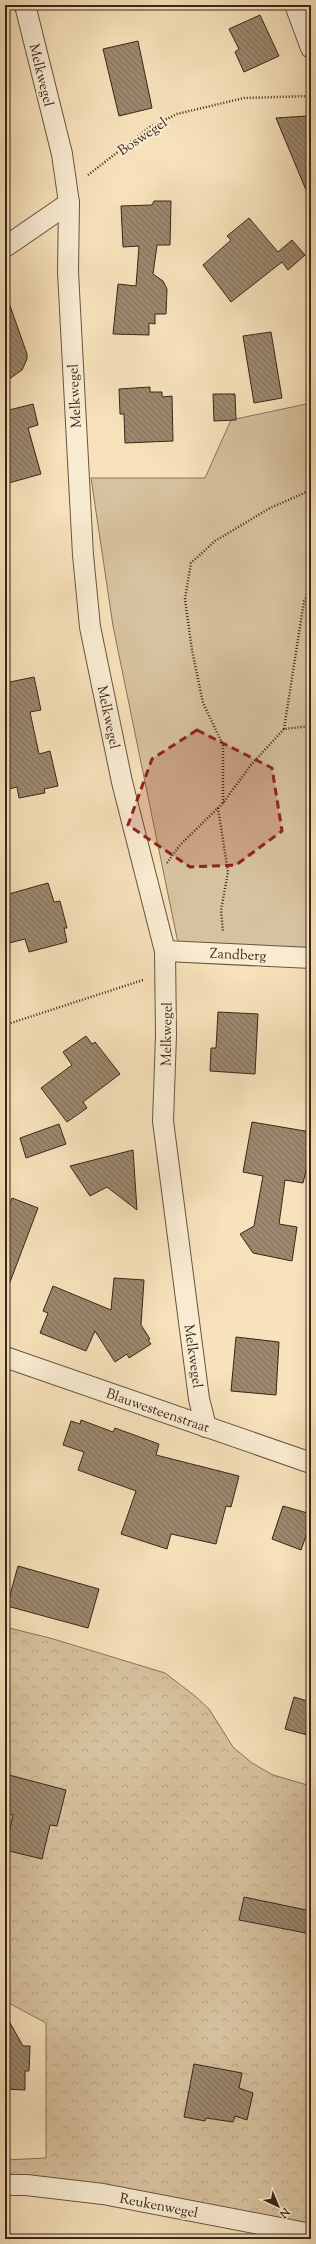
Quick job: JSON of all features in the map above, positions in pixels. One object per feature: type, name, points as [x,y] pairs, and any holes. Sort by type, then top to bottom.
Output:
[{"type":"street","name":"Melkwegel","points":[[25,5],[62,154],[69,203],[68,272],[83,555],[90,627],[122,782],[165,951],[166,972],[163,1121],[198,1391],[206,1427]]},
{"type":"street","points":[[295,5],[311,48]]},
{"type":"street","points":[[5,247],[69,203]]},
{"type":"street","name":"Zandberg","points":[[165,951],[311,958]]},
{"type":"street","name":"Blauwesteenstraat","points":[[5,1357],[311,1463]]},
{"type":"street","name":"Reukenwegel","points":[[5,2185],[26,2185],[103,2194],[311,2234]]},
{"type":"path","name":"Boswegel","points":[[69,203],[88,176],[150,127],[177,114],[244,98],[311,96]]},
{"type":"path","points":[[223,803],[223,745],[203,702],[185,599],[191,563],[215,540],[270,508],[311,490]]},
{"type":"path","points":[[148,888],[180,845],[223,803],[250,765],[284,728],[304,601],[311,591]]},
{"type":"path","points":[[284,728],[311,726]]},
{"type":"path","points":[[218,808],[228,872],[221,910],[226,954]]},
{"type":"path","points":[[5,1025],[166,972]]},
{"type":"highlighted area","points":[[197,730],[272,768],[282,831],[236,865],[190,867],[128,825],[152,759]]},
{"type":"green space","points":[[311,403],[311,949],[178,943],[113,626],[91,478],[205,478],[231,420]]},
{"type":"green space","points":[[5,1627],[50,1638],[165,1673],[209,1709],[233,1747],[252,1763],[273,1775],[311,1786],[311,2226],[154,2194],[54,2178],[5,2177],[5,2160],[46,2158],[46,2023],[5,2001]]},
{"type":"building","points":[[260,15],[279,56],[244,72],[235,52],[239,49],[229,29]]},
{"type":"building","points":[[138,41],[152,108],[119,116],[103,49]]},
{"type":"building","points":[[307,116],[311,125],[311,202],[276,118]]},
{"type":"building","points":[[154,201],[171,201],[170,245],[157,245],[153,274],[163,281],[167,289],[166,314],[155,314],[155,324],[149,323],[149,335],[113,334],[118,284],[136,286],[139,246],[123,247],[121,206],[152,205]]},
{"type":"building","points":[[249,218],[278,252],[292,240],[305,255],[288,270],[282,262],[231,302],[203,265],[231,240],[227,236]]},
{"type":"building","points":[[5,300],[8,300],[27,354],[27,359],[22,370],[5,382]]},
{"type":"building","points":[[271,332],[282,398],[254,403],[243,336]]},
{"type":"building","points":[[150,387],[150,392],[162,392],[162,397],[172,396],[173,441],[125,443],[124,414],[120,414],[119,389]]},
{"type":"building","points":[[213,394],[235,394],[236,420],[214,421]]},
{"type":"building","points":[[33,404],[38,425],[28,428],[41,474],[5,484],[5,411]]},
{"type":"building","points":[[34,677],[41,710],[30,712],[39,754],[50,751],[58,786],[44,789],[45,793],[19,798],[17,787],[5,790],[5,683]]},
{"type":"building","points":[[48,883],[54,902],[60,901],[67,928],[64,928],[67,942],[29,952],[25,939],[5,944],[5,895]]},
{"type":"building","points":[[218,1012],[258,1014],[255,1074],[210,1071],[211,1048],[216,1048]]},
{"type":"building","points":[[86,1036],[92,1044],[95,1042],[120,1074],[83,1102],[87,1108],[67,1122],[41,1088],[72,1065],[63,1052]]},
{"type":"building","points":[[252,1122],[311,1132],[311,1150],[303,1183],[285,1180],[279,1224],[297,1227],[292,1261],[253,1253],[240,1234],[254,1226],[263,1176],[243,1172]]},
{"type":"building","points":[[59,1124],[66,1144],[26,1158],[20,1138]]},
{"type":"building","points":[[133,1150],[137,1210],[107,1187],[90,1196],[70,1166]]},
{"type":"building","points":[[12,1198],[38,1208],[7,1290],[5,1290],[5,1217]]},
{"type":"building","points":[[114,1278],[144,1280],[141,1325],[150,1339],[148,1340],[151,1344],[129,1358],[127,1354],[115,1362],[95,1331],[86,1351],[40,1333],[48,1313],[43,1311],[53,1286],[111,1310]]},
{"type":"building","points":[[236,1337],[279,1342],[276,1395],[231,1391]]},
{"type":"building","points":[[81,1420],[113,1432],[115,1428],[159,1444],[156,1455],[239,1476],[231,1507],[226,1506],[216,1544],[171,1534],[167,1549],[121,1534],[136,1491],[78,1470],[84,1452],[63,1445],[71,1421],[80,1424]]},
{"type":"building","points":[[283,1506],[311,1514],[311,1522],[301,1550],[272,1539]]},
{"type":"building","points":[[18,1566],[99,1589],[88,1628],[7,1606]]},
{"type":"building","points":[[294,1697],[311,1702],[311,1736],[285,1729]]},
{"type":"building","points":[[5,1774],[66,1790],[57,1826],[50,1825],[42,1859],[5,1850],[13,1815],[5,1813]]},
{"type":"building","points":[[244,1897],[311,1911],[311,1934],[239,1920]]},
{"type":"building","points":[[5,2014],[23,2046],[30,2046],[29,2071],[25,2071],[25,2090],[5,2089]]},
{"type":"building","points":[[194,2064],[242,2073],[239,2088],[253,2093],[247,2120],[235,2116],[233,2122],[206,2118],[205,2121],[184,2117]]}]
